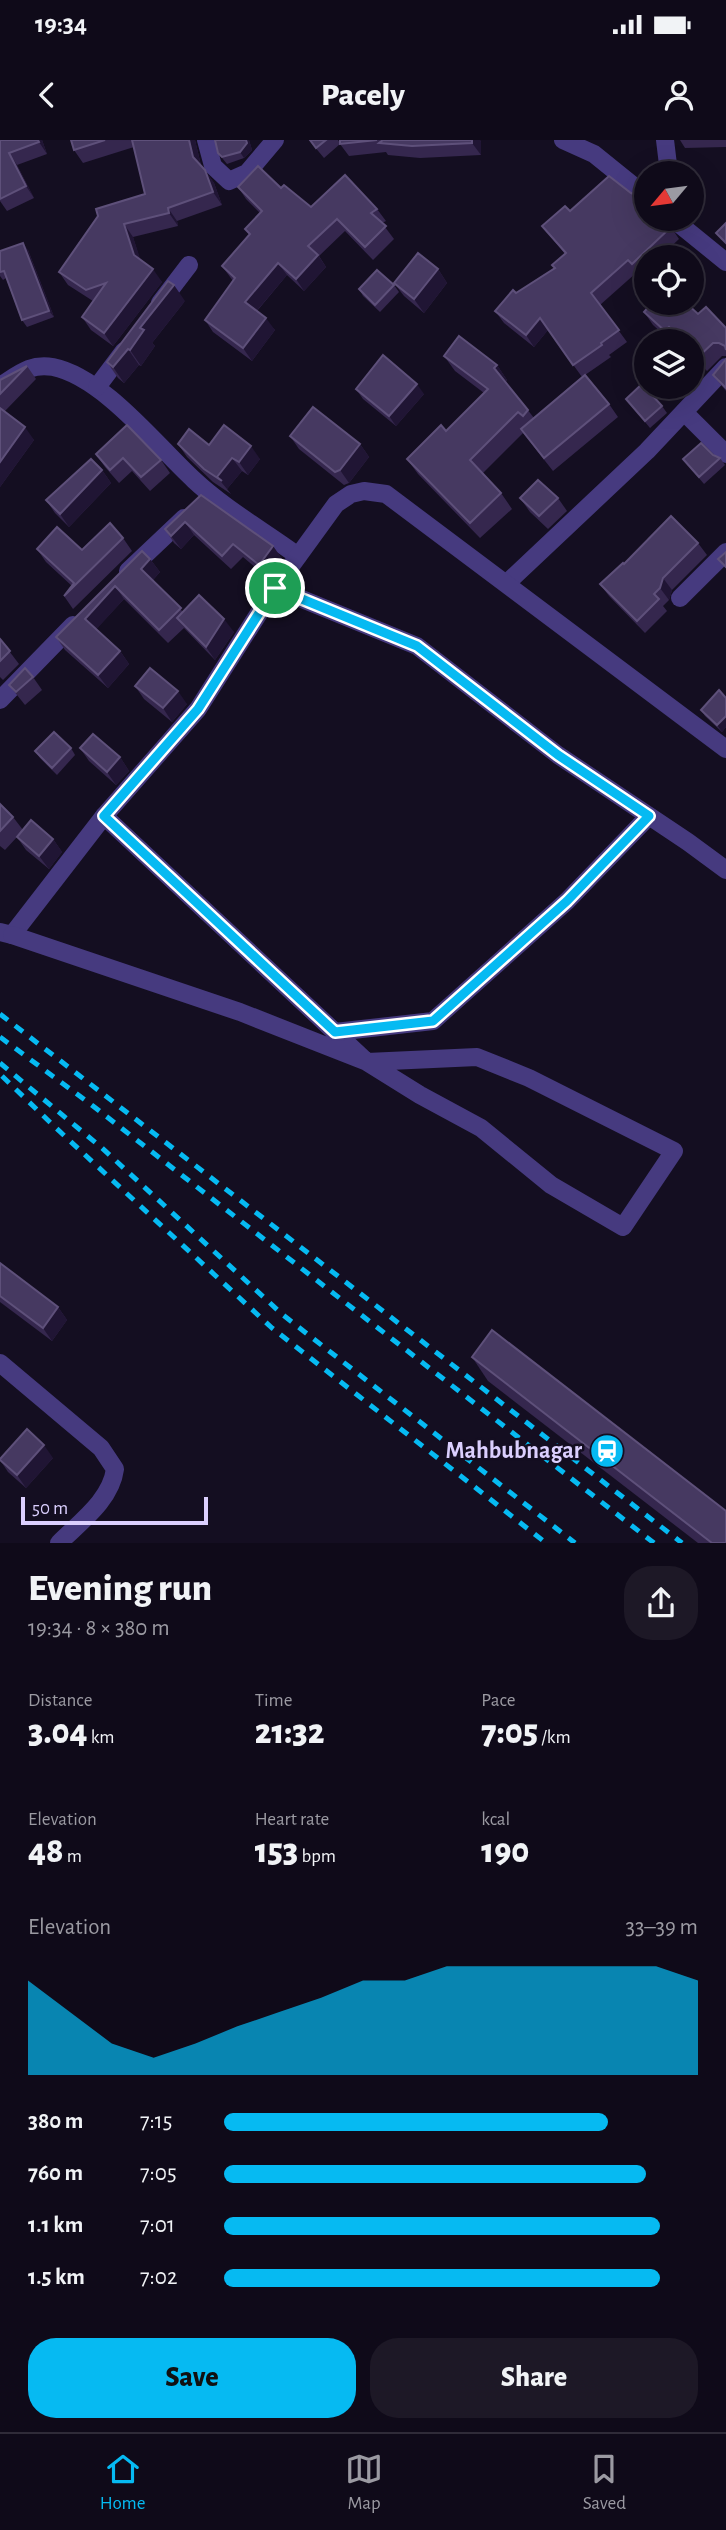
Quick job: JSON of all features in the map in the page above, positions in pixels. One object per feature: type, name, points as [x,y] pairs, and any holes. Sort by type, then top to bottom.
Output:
[{"type":"street","points":[[206,140],[213,166],[229,181],[247,173],[275,140]]},
{"type":"street","points":[[564,140],[594,154],[634,186]]},
{"type":"street","points":[[665,140],[668,161]]},
{"type":"street","points":[[689,231],[726,262]]},
{"type":"street","points":[[97,387],[189,265]]},
{"type":"street","points":[[0,386],[34,366],[55,368],[97,387],[210,494],[298,556]]},
{"type":"street","points":[[507,583],[647,451],[726,367]]},
{"type":"street","points":[[684,412],[726,454]]},
{"type":"street","points":[[104,816],[367,1062],[477,1056],[529,1078],[674,1151],[623,1227],[551,1185],[481,1128],[367,1062],[240,1012],[6,934],[104,816],[198,709],[275,588],[336,505],[351,494],[364,491],[386,494],[726,749]]},
{"type":"street","points":[[111,587],[210,494]]},
{"type":"street","points":[[680,598],[726,552]]},
{"type":"street","points":[[275,588],[417,646],[558,755],[726,870]]},
{"type":"street","points":[[0,700],[83,615]]},
{"type":"street","points":[[335,1032],[433,1021],[567,901],[649,816]]},
{"type":"street","points":[[0,1363],[101,1448],[115,1469],[114,1481],[105,1497],[59,1543]]},
{"type":"building","points":[[0,140],[39,142],[9,153],[26,186],[0,199]]},
{"type":"building","points":[[71,140],[105,140],[74,150]]},
{"type":"building","points":[[132,140],[189,140],[193,157],[205,170],[213,192],[168,208],[169,213],[124,224],[134,255],[153,269],[104,333],[82,317],[106,283],[86,290],[59,272],[98,216],[96,209],[145,194]]},
{"type":"building","points":[[215,140],[246,140],[247,143],[240,152],[222,157],[218,153]]},
{"type":"building","points":[[310,140],[326,140],[316,148]]},
{"type":"building","points":[[340,140],[377,140],[340,144]]},
{"type":"building","points":[[383,140],[472,140],[472,143],[412,146],[379,143]]},
{"type":"building","points":[[258,166],[281,188],[284,185],[311,207],[345,175],[377,209],[371,213],[386,226],[365,247],[337,219],[308,246],[318,255],[296,279],[278,263],[245,302],[266,318],[243,348],[205,320],[235,278],[222,266],[250,234],[245,229],[262,211],[238,187]]},
{"type":"building","points":[[609,176],[634,194],[634,231],[667,231],[652,245],[634,245],[634,262],[632,264],[628,260],[591,293],[619,330],[573,365],[540,318],[526,335],[495,311],[513,290],[516,293],[555,268],[552,265],[566,253],[542,226],[565,206],[570,211]]},
{"type":"building","points":[[726,223],[726,243],[716,233]]},
{"type":"building","points":[[23,243],[49,311],[22,320],[4,271],[0,272],[0,251]]},
{"type":"building","points":[[418,253],[438,269],[414,299],[394,283]]},
{"type":"building","points":[[377,270],[394,285],[375,305],[359,289]]},
{"type":"building","points":[[168,281],[174,285],[140,328],[144,330],[130,350],[128,349],[113,367],[107,362]]},
{"type":"building","points":[[706,307],[726,328],[726,350],[725,346],[713,343],[704,351],[704,329],[663,329],[647,315],[704,315]]},
{"type":"building","points":[[459,336],[497,365],[494,368],[528,410],[523,416],[518,412],[470,460],[501,493],[470,523],[407,459],[441,425],[446,431],[488,389],[444,356]]},
{"type":"building","points":[[383,355],[417,384],[389,416],[356,389]]},
{"type":"building","points":[[726,359],[726,388],[713,375]]},
{"type":"building","points":[[27,366],[0,394],[0,380]]},
{"type":"building","points":[[585,375],[609,404],[544,458],[521,429]]},
{"type":"building","points":[[634,392],[634,399],[656,399],[662,406],[645,421],[626,399]]},
{"type":"building","points":[[313,407],[360,444],[340,470],[335,472],[290,436]]},
{"type":"building","points":[[0,408],[25,427],[0,462]]},
{"type":"building","points":[[127,425],[161,460],[141,477],[123,458],[110,470],[96,454]]},
{"type":"building","points":[[224,425],[251,446],[239,462],[232,458],[217,477],[222,481],[204,469],[178,444],[189,429],[209,445]]},
{"type":"building","points":[[701,443],[720,458],[699,477],[683,459]]},
{"type":"building","points":[[91,459],[102,470],[60,514],[46,500]]},
{"type":"building","points":[[538,480],[558,498],[539,516],[520,498]]},
{"type":"building","points":[[201,495],[273,546],[259,565],[233,544],[222,556],[185,522],[171,536],[165,529]]},
{"type":"building","points":[[671,516],[698,543],[663,578],[660,588],[654,594],[659,599],[637,621],[600,584],[624,564]]},
{"type":"building","points":[[110,523],[123,538],[64,596],[74,583],[37,549],[57,527],[82,550]]},
{"type":"building","points":[[142,551],[150,559],[141,569],[181,608],[159,630],[115,586],[85,619],[120,651],[98,675],[56,637]]},
{"type":"building","points":[[726,552],[726,567],[718,559]]},
{"type":"building","points":[[199,595],[224,619],[206,647],[177,618]]},
{"type":"building","points":[[0,639],[10,651],[0,661]]},
{"type":"building","points":[[25,668],[33,677],[16,692],[9,685]]},
{"type":"building","points":[[150,668],[178,691],[163,708],[135,686]]},
{"type":"building","points":[[719,690],[726,698],[726,716],[717,725],[701,710]]},
{"type":"building","points":[[54,732],[71,748],[52,768],[35,751]]},
{"type":"building","points":[[93,734],[120,757],[107,772],[80,748]]},
{"type":"building","points":[[0,804],[13,817],[0,831]]},
{"type":"building","points":[[31,820],[53,839],[39,856],[17,837]]},
{"type":"building","points":[[0,1263],[58,1307],[43,1328],[0,1296]]},
{"type":"building","name":"Mahbubnagar","points":[[492,1330],[726,1511],[726,1543],[712,1543],[472,1357]]},
{"type":"building","points":[[27,1429],[44,1445],[17,1475],[0,1459]]},
{"type":"railway","points":[[0,1014],[682,1543]]},
{"type":"railway","points":[[0,1037],[93,1106],[654,1543]]},
{"type":"railway","points":[[0,1063],[102,1148],[283,1315],[575,1543]]},
{"type":"railway","points":[[2,1076],[272,1328],[546,1543]]},
{"type":"place","name":"Mahbubnagar","points":[[607,1451]]},
{"type":"route","points":[[275,588],[417,646],[558,755],[649,816],[567,901],[433,1021],[335,1032],[104,816],[198,709],[275,588]]}]
